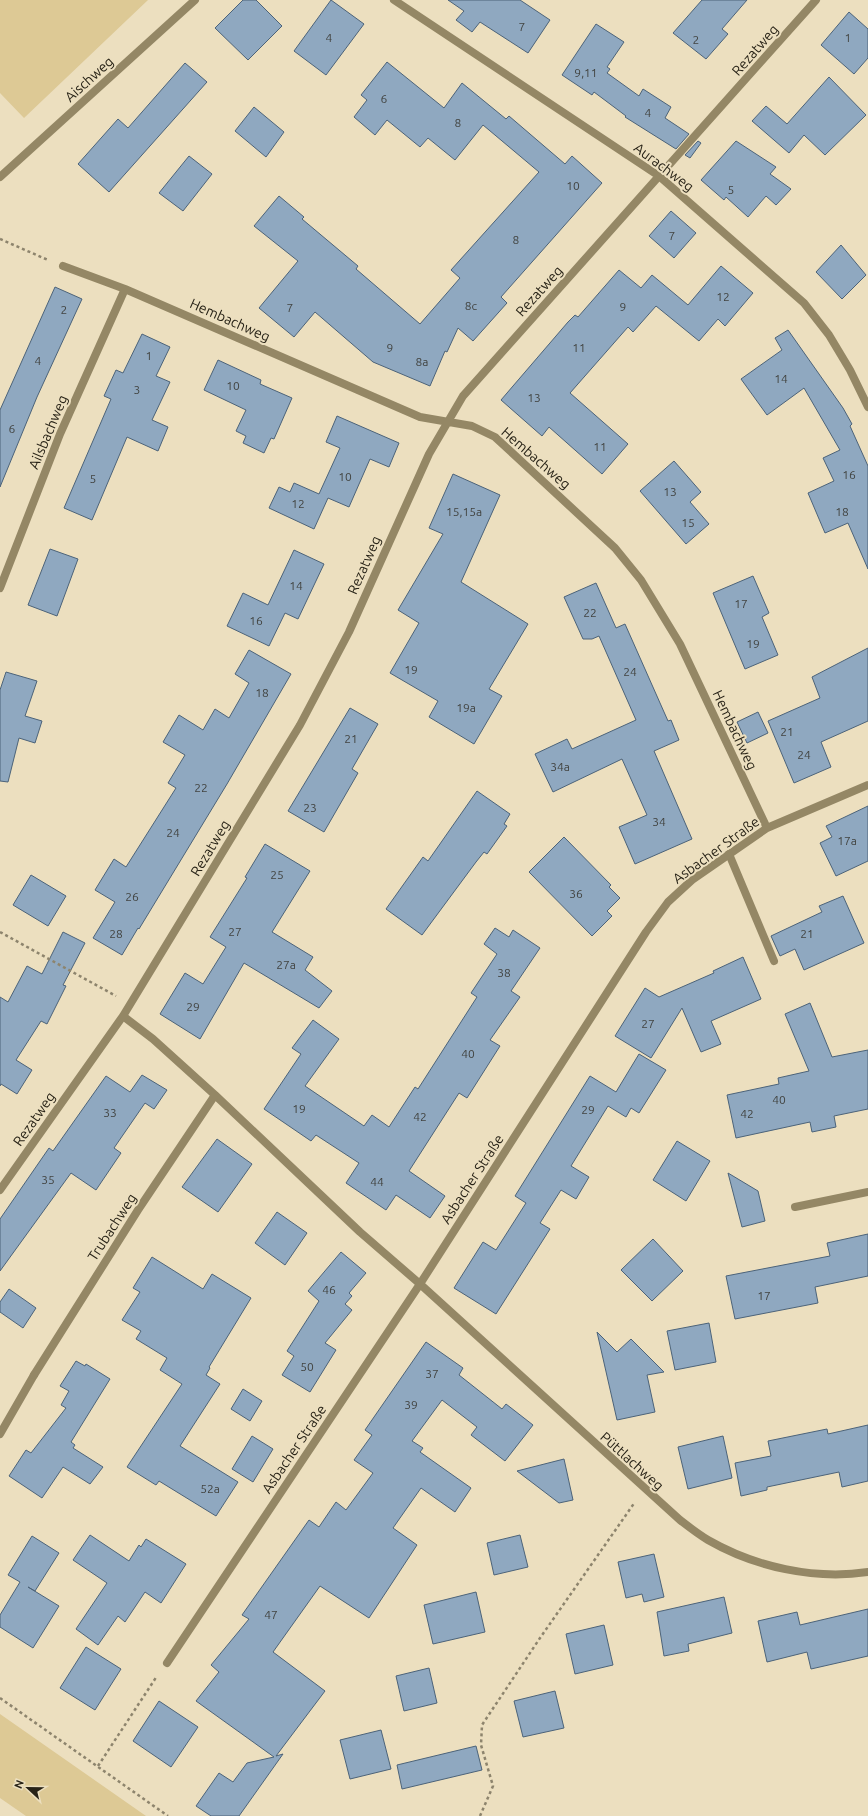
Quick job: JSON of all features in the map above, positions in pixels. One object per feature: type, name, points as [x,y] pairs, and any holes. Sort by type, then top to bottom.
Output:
[{"type":"street","name":"Aischweg","points":[[0,177],[195,0]]},
{"type":"street","name":"Aurachweg","points":[[394,0],[659,176],[804,303],[839,353],[868,407]]},
{"type":"street","name":"Rezatweg","points":[[0,1190],[123,1016],[314,700],[349,632],[429,454],[463,396],[816,0]]},
{"type":"street","name":"Hembachweg","points":[[64,266],[125,289],[420,417],[446,423],[472,426],[495,438],[599,532],[615,548],[641,580],[680,644],[767,828]]},
{"type":"street","name":"Ailsbachweg","points":[[0,588],[60,434],[125,289]]},
{"type":"street","name":"Asbacher Straße","points":[[167,1663],[420,1284],[646,932],[668,902],[692,880],[767,828],[868,785]]},
{"type":"street","points":[[729,854],[774,961]]},
{"type":"street","points":[[123,1016],[153,1039],[216,1095],[360,1232],[420,1284]]},
{"type":"street","name":"Trubachweg","points":[[0,1434],[34,1375],[138,1210],[216,1095]]},
{"type":"street","points":[[795,1207],[868,1192]]},
{"type":"street","name":"Püttlachweg","points":[[420,1284],[644,1490],[680,1520],[707,1539],[759,1563],[817,1573],[855,1574],[868,1572]]},
{"type":"path","points":[[0,239],[64,266]]},
{"type":"path","points":[[0,932],[130,1004]]},
{"type":"path","points":[[480,1816],[493,1786],[481,1745],[482,1725],[540,1638],[644,1490]]},
{"type":"path","points":[[98,1766],[167,1663]]},
{"type":"path","points":[[0,1698],[168,1816]]},
{"type":"shaded area","points":[[0,0],[148,0],[24,118],[0,93]]},
{"type":"shaded area","points":[[0,1714],[146,1816],[26,1816],[0,1798]]},
{"type":"building","points":[[243,0],[256,0],[282,26],[248,60],[215,28]]},
{"type":"building","points":[[331,0],[364,24],[326,75],[294,51]]},
{"type":"building","points":[[448,0],[520,0],[550,20],[528,53],[480,22],[472,32],[456,20],[464,11]]},
{"type":"building","points":[[702,0],[747,0],[722,29],[728,34],[706,59],[673,33]]},
{"type":"building","points":[[849,12],[868,29],[868,58],[854,74],[821,45]]},
{"type":"building","points":[[596,24],[624,42],[607,67],[610,69],[607,73],[639,96],[643,89],[671,107],[665,118],[689,134],[676,149],[625,117],[626,116],[594,92],[592,95],[562,75]]},
{"type":"building","points":[[387,62],[444,108],[462,83],[506,119],[509,116],[565,164],[572,156],[602,183],[501,297],[507,303],[473,341],[458,328],[447,352],[445,351],[430,386],[373,362],[315,312],[294,337],[259,308],[298,261],[254,226],[279,196],[304,217],[302,219],[358,266],[356,269],[420,324],[460,278],[451,270],[539,172],[483,125],[455,160],[428,138],[420,147],[387,120],[375,135],[354,117],[367,100],[361,95]]},
{"type":"building","points":[[185,63],[207,82],[109,192],[78,164],[118,119],[128,128]]},
{"type":"building","points":[[829,77],[866,115],[825,155],[804,135],[789,153],[752,121],[766,106],[787,124]]},
{"type":"building","points":[[254,107],[284,132],[266,157],[235,131]]},
{"type":"building","points":[[698,141],[701,143],[690,158],[685,155]]},
{"type":"building","points":[[736,141],[776,167],[770,174],[791,189],[776,205],[766,196],[748,217],[726,197],[724,200],[701,180]]},
{"type":"building","points":[[189,156],[212,174],[183,211],[159,193]]},
{"type":"building","points":[[671,211],[696,233],[674,258],[649,236]]},
{"type":"building","points":[[841,245],[866,275],[842,299],[816,272]]},
{"type":"building","points":[[721,266],[753,293],[725,326],[718,319],[699,341],[656,306],[633,332],[628,327],[570,393],[628,444],[602,474],[549,427],[542,436],[501,400],[568,322],[575,315],[578,317],[619,270],[641,288],[652,275],[688,305]]},
{"type":"building","points":[[55,287],[82,299],[37,397],[0,487],[0,410]]},
{"type":"building","points":[[788,330],[843,408],[852,424],[850,426],[868,466],[868,569],[848,523],[825,533],[808,493],[834,481],[823,458],[840,450],[804,388],[767,415],[741,379],[782,350],[775,338]]},
{"type":"building","points":[[142,334],[170,347],[156,376],[170,382],[152,420],[168,427],[158,451],[127,437],[92,520],[64,508],[111,399],[104,396],[116,370],[123,373]]},
{"type":"building","points":[[218,360],[261,380],[260,384],[292,398],[274,439],[271,438],[264,453],[243,443],[246,436],[236,431],[246,410],[204,390]]},
{"type":"building","points":[[337,416],[399,443],[389,467],[370,459],[349,507],[328,498],[314,529],[269,508],[279,487],[290,492],[294,483],[319,494],[340,448],[326,442]]},
{"type":"building","points":[[674,461],[701,492],[690,502],[709,524],[686,544],[640,491]]},
{"type":"building","points":[[453,474],[500,495],[461,582],[528,624],[489,689],[502,696],[474,744],[429,717],[438,701],[390,673],[419,623],[398,610],[443,534],[429,528]]},
{"type":"building","points":[[50,549],[78,559],[57,616],[28,605]]},
{"type":"building","points":[[294,550],[324,564],[298,619],[285,613],[269,646],[227,626],[243,593],[268,605]]},
{"type":"building","points":[[753,576],[769,613],[762,617],[778,655],[745,669],[713,593]]},
{"type":"building","points":[[596,583],[616,628],[625,624],[668,721],[671,720],[679,740],[654,751],[692,839],[635,864],[619,827],[647,815],[622,759],[553,792],[535,754],[567,739],[572,749],[636,720],[599,636],[592,639],[583,639],[564,597]]},
{"type":"building","points":[[868,648],[868,721],[821,742],[831,767],[794,783],[768,721],[820,698],[812,677]]},
{"type":"building","points":[[249,650],[291,674],[227,784],[122,955],[93,938],[115,902],[95,890],[114,859],[126,867],[176,788],[168,783],[185,755],[163,742],[179,715],[203,730],[215,709],[229,718],[249,683],[235,674]]},
{"type":"building","points":[[6,672],[37,681],[25,716],[42,721],[35,743],[19,738],[8,782],[0,781],[0,690]]},
{"type":"building","points":[[350,708],[378,724],[352,769],[358,773],[324,832],[288,811]]},
{"type":"building","points":[[758,712],[768,733],[747,743],[737,722]]},
{"type":"building","points":[[477,791],[510,814],[504,824],[507,826],[487,854],[484,852],[476,862],[422,935],[386,909],[423,857],[428,861]]},
{"type":"building","points":[[868,806],[868,861],[836,876],[820,843],[832,837],[826,826]]},
{"type":"building","points":[[564,837],[611,885],[609,887],[620,898],[607,911],[612,916],[592,936],[529,872]]},
{"type":"building","points":[[265,844],[310,871],[272,932],[313,957],[305,970],[332,991],[319,1008],[244,963],[200,1039],[160,1014],[185,973],[203,984],[226,947],[210,937],[247,878],[245,877]]},
{"type":"building","points":[[31,875],[66,896],[48,926],[13,905]]},
{"type":"building","points":[[843,896],[864,943],[804,970],[795,949],[780,956],[771,936],[822,912],[819,906]]},
{"type":"building","points":[[495,928],[509,937],[513,930],[540,948],[511,991],[520,997],[490,1040],[500,1046],[467,1098],[459,1093],[409,1171],[445,1196],[430,1218],[396,1195],[386,1210],[346,1183],[359,1163],[316,1135],[311,1141],[264,1109],[301,1054],[292,1048],[313,1020],[339,1039],[305,1086],[364,1126],[372,1115],[389,1127],[415,1087],[418,1089],[477,997],[471,993],[497,954],[484,944]]},
{"type":"building","points":[[63,932],[85,943],[63,985],[66,986],[47,1024],[41,1021],[16,1060],[32,1070],[17,1094],[1,1084],[0,1086],[0,997],[8,1002],[27,966],[42,974]]},
{"type":"building","points":[[743,957],[761,999],[711,1021],[721,1044],[701,1052],[682,1008],[651,1058],[615,1036],[645,988],[659,997],[714,973],[713,971]]},
{"type":"building","points":[[810,1003],[832,1057],[868,1050],[868,1109],[834,1116],[836,1127],[812,1132],[810,1122],[736,1138],[727,1095],[779,1084],[778,1078],[809,1071],[785,1014]]},
{"type":"building","points":[[639,1054],[666,1070],[639,1113],[631,1108],[626,1117],[608,1106],[571,1166],[589,1177],[576,1199],[561,1190],[540,1223],[550,1229],[496,1314],[454,1288],[483,1242],[496,1250],[526,1203],[515,1196],[590,1076],[616,1092]]},
{"type":"building","points":[[142,1075],[167,1090],[154,1109],[145,1103],[114,1148],[121,1153],[96,1190],[71,1173],[0,1271],[0,1219],[49,1148],[53,1151],[106,1076],[130,1092]]},
{"type":"building","points":[[217,1139],[252,1164],[218,1212],[182,1187]]},
{"type":"building","points":[[677,1141],[710,1161],[686,1201],[653,1180]]},
{"type":"building","points":[[728,1173],[758,1191],[765,1221],[742,1227]]},
{"type":"building","points":[[277,1212],[307,1233],[285,1265],[255,1243]]},
{"type":"building","points":[[868,1234],[868,1276],[815,1287],[818,1303],[735,1319],[726,1276],[830,1256],[827,1243]]},
{"type":"building","points":[[653,1239],[683,1271],[652,1301],[621,1270]]},
{"type":"building","points":[[341,1252],[366,1273],[349,1293],[352,1296],[345,1304],[352,1310],[325,1343],[336,1350],[310,1392],[282,1375],[294,1356],[287,1351],[319,1301],[308,1291]]},
{"type":"building","points":[[152,1257],[203,1289],[212,1274],[251,1298],[209,1367],[210,1368],[206,1375],[220,1384],[180,1446],[238,1482],[216,1516],[159,1481],[156,1485],[127,1467],[182,1384],[160,1370],[167,1358],[136,1339],[141,1331],[122,1320],[140,1292],[133,1288]]},
{"type":"building","points":[[9,1289],[36,1308],[23,1328],[0,1312],[0,1302]]},
{"type":"building","points":[[709,1323],[716,1362],[675,1370],[667,1331]]},
{"type":"building","points":[[597,1332],[617,1352],[631,1339],[664,1372],[647,1375],[655,1412],[617,1420]]},
{"type":"building","points":[[426,1342],[463,1368],[459,1375],[502,1409],[506,1404],[533,1425],[505,1461],[471,1435],[477,1427],[442,1400],[412,1441],[423,1448],[420,1452],[471,1488],[455,1512],[421,1488],[393,1528],[417,1545],[369,1618],[320,1586],[273,1652],[325,1691],[276,1756],[283,1754],[239,1816],[211,1816],[196,1806],[219,1773],[233,1782],[247,1763],[274,1757],[196,1701],[219,1672],[211,1665],[249,1619],[242,1615],[309,1520],[319,1527],[336,1502],[346,1510],[373,1473],[354,1460],[372,1435],[365,1430]]},
{"type":"building","points":[[76,1361],[85,1366],[86,1364],[110,1379],[71,1442],[75,1445],[73,1448],[103,1467],[90,1484],[63,1467],[42,1498],[9,1476],[26,1450],[31,1453],[66,1408],[61,1405],[69,1391],[60,1386]]},
{"type":"building","points":[[243,1389],[262,1401],[250,1421],[231,1409]]},
{"type":"building","points":[[868,1425],[868,1481],[842,1487],[839,1472],[767,1487],[767,1490],[741,1496],[735,1463],[771,1456],[768,1441],[827,1429],[828,1434]]},
{"type":"building","points":[[252,1436],[273,1449],[253,1482],[232,1469]]},
{"type":"building","points":[[723,1436],[732,1478],[688,1489],[678,1447]]},
{"type":"building","points":[[564,1459],[573,1500],[559,1503],[517,1471]]},
{"type":"building","points":[[90,1535],[129,1561],[139,1545],[141,1547],[146,1539],[186,1564],[161,1603],[145,1592],[125,1622],[118,1616],[98,1645],[76,1629],[107,1583],[73,1560]]},
{"type":"building","points":[[520,1535],[528,1567],[494,1575],[487,1543]]},
{"type":"building","points":[[32,1536],[59,1553],[35,1591],[28,1587],[59,1606],[33,1648],[0,1627],[0,1615],[20,1582],[8,1575]]},
{"type":"building","points":[[654,1554],[664,1597],[644,1602],[642,1594],[626,1598],[618,1562]]},
{"type":"building","points":[[476,1592],[485,1632],[433,1644],[424,1605]]},
{"type":"building","points":[[724,1597],[732,1633],[688,1644],[689,1651],[664,1656],[657,1612]]},
{"type":"building","points":[[868,1609],[868,1656],[811,1669],[807,1652],[767,1662],[758,1621],[797,1612],[800,1625]]},
{"type":"building","points":[[604,1625],[613,1665],[575,1674],[566,1634]]},
{"type":"building","points":[[86,1647],[121,1669],[95,1710],[60,1688]]},
{"type":"building","points":[[429,1668],[437,1703],[404,1711],[396,1676]]},
{"type":"building","points":[[555,1691],[564,1728],[523,1737],[514,1701]]},
{"type":"building","points":[[159,1701],[198,1727],[171,1767],[133,1741]]},
{"type":"building","points":[[381,1730],[391,1769],[350,1779],[340,1740]]},
{"type":"building","points":[[476,1746],[482,1770],[402,1789],[397,1765]]}]
